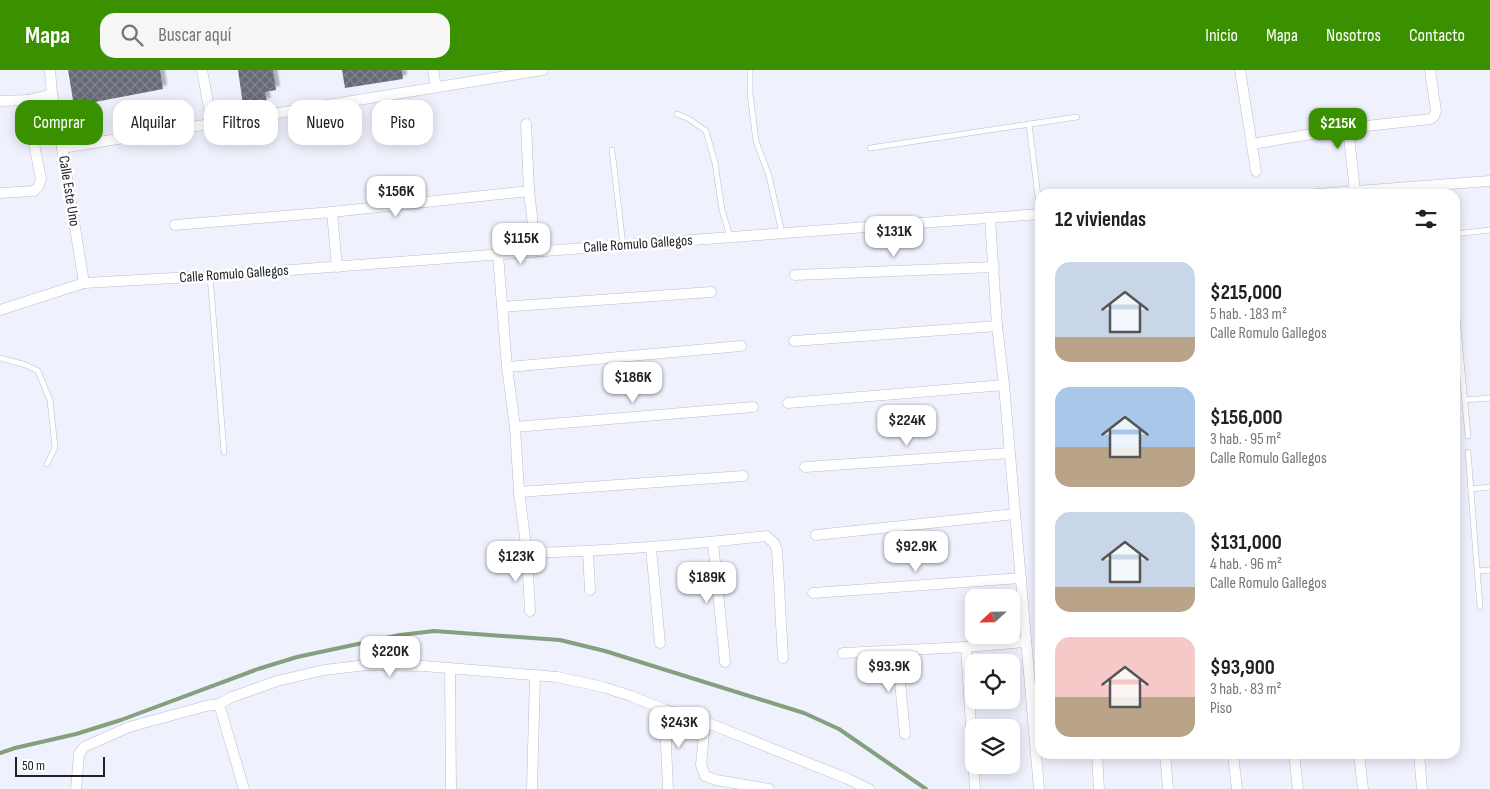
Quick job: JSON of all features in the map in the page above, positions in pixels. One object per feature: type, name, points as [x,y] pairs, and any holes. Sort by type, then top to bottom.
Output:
[{"type":"street","name":"Calle Este Uno","points":[[50,70],[52,94],[84,283]]},
{"type":"street","points":[[202,70],[208,100]]},
{"type":"street","points":[[433,70],[436,87]]},
{"type":"street","points":[[278,113],[543,70]]},
{"type":"street","points":[[1240,70],[1256,171]]},
{"type":"street","points":[[1252,144],[1348,128],[1431,119],[1436,111],[1430,70]]},
{"type":"street","points":[[28,100],[52,94]]},
{"type":"street","points":[[0,101],[15,100]]},
{"type":"street","points":[[526,124],[529,191],[536,251]]},
{"type":"street","points":[[62,148],[204,125]]},
{"type":"street","points":[[1348,128],[1361,189]]},
{"type":"street","points":[[0,193],[34,191],[38,187],[41,179],[34,145]]},
{"type":"street","points":[[1397,189],[1490,181]]},
{"type":"street","points":[[175,224],[332,212],[529,191]]},
{"type":"street","points":[[332,212],[337,266]]},
{"type":"street","name":"Calle Romulo Gallegos","points":[[0,310],[84,283],[210,276],[1035,214]]},
{"type":"street","points":[[990,218],[997,326],[1004,385],[1035,744]]},
{"type":"street","points":[[498,254],[507,367],[515,427],[519,492],[527,553],[530,611]]},
{"type":"street","points":[[795,275],[994,267]]},
{"type":"street","points":[[502,307],[711,292]]},
{"type":"street","points":[[794,341],[997,326]]},
{"type":"street","points":[[507,367],[740,346]]},
{"type":"street","points":[[788,403],[1004,385]]},
{"type":"street","points":[[515,427],[754,407]]},
{"type":"street","points":[[805,467],[1010,453]]},
{"type":"street","points":[[519,492],[743,476]]},
{"type":"street","points":[[816,535],[1015,514]]},
{"type":"street","points":[[527,553],[651,548],[766,536],[774,543],[777,550],[783,658]]},
{"type":"street","points":[[713,542],[725,662]]},
{"type":"street","points":[[651,548],[660,643]]},
{"type":"street","points":[[588,552],[590,590]]},
{"type":"street","points":[[813,593],[1021,578]]},
{"type":"street","points":[[843,653],[1026,642]]},
{"type":"street","points":[[966,647],[975,789]]},
{"type":"street","points":[[898,651],[905,734]]},
{"type":"street","points":[[76,789],[79,754],[84,746],[129,727],[219,704],[232,697],[276,681],[324,670],[367,665],[424,666],[557,677],[603,687],[703,721],[847,784],[870,789]]},
{"type":"street","points":[[450,668],[451,789]]},
{"type":"street","points":[[532,789],[535,675]]},
{"type":"street","points":[[219,704],[244,789]]},
{"type":"street","points":[[666,710],[668,789]]},
{"type":"street","points":[[703,721],[704,733],[701,765],[705,776],[716,780],[769,789]]},
{"type":"street","points":[[1036,759],[1039,789]]},
{"type":"street","points":[[1097,759],[1099,789]]},
{"type":"street","points":[[1165,759],[1168,789]]},
{"type":"street","points":[[1234,759],[1237,789]]},
{"type":"street","points":[[1295,759],[1298,789]]},
{"type":"street","points":[[1360,759],[1363,789]]},
{"type":"street","points":[[1419,759],[1422,789]]},
{"type":"lane","points":[[750,70],[750,93],[756,141],[769,176],[782,234]]},
{"type":"lane","points":[[677,114],[690,119],[706,131],[715,163],[722,210],[730,238]]},
{"type":"lane","points":[[870,148],[1077,116]]},
{"type":"lane","points":[[1029,124],[1037,189]]},
{"type":"lane","points":[[612,150],[623,245]]},
{"type":"lane","points":[[1460,233],[1490,230]]},
{"type":"lane","points":[[210,276],[224,452]]},
{"type":"lane","points":[[1460,348],[1468,436]]},
{"type":"lane","points":[[0,358],[26,365],[38,371],[50,400],[55,448],[47,464]]},
{"type":"lane","points":[[1465,400],[1490,398]]},
{"type":"lane","points":[[1468,452],[1480,607]]},
{"type":"lane","points":[[1471,489],[1490,487]]},
{"type":"lane","points":[[1477,571],[1490,570]]},
{"type":"building","points":[[68,70],[160,70],[163,89],[103,100],[73,100]]},
{"type":"building","points":[[238,70],[273,70],[276,90],[265,92],[267,100],[242,100]]},
{"type":"building","points":[[342,70],[402,70],[403,79],[345,88]]},
{"type":"waterway","points":[[0,753],[76,734],[121,720],[258,669],[297,657],[400,635],[434,631],[560,640],[605,651],[804,713],[839,729],[926,789]]}]
